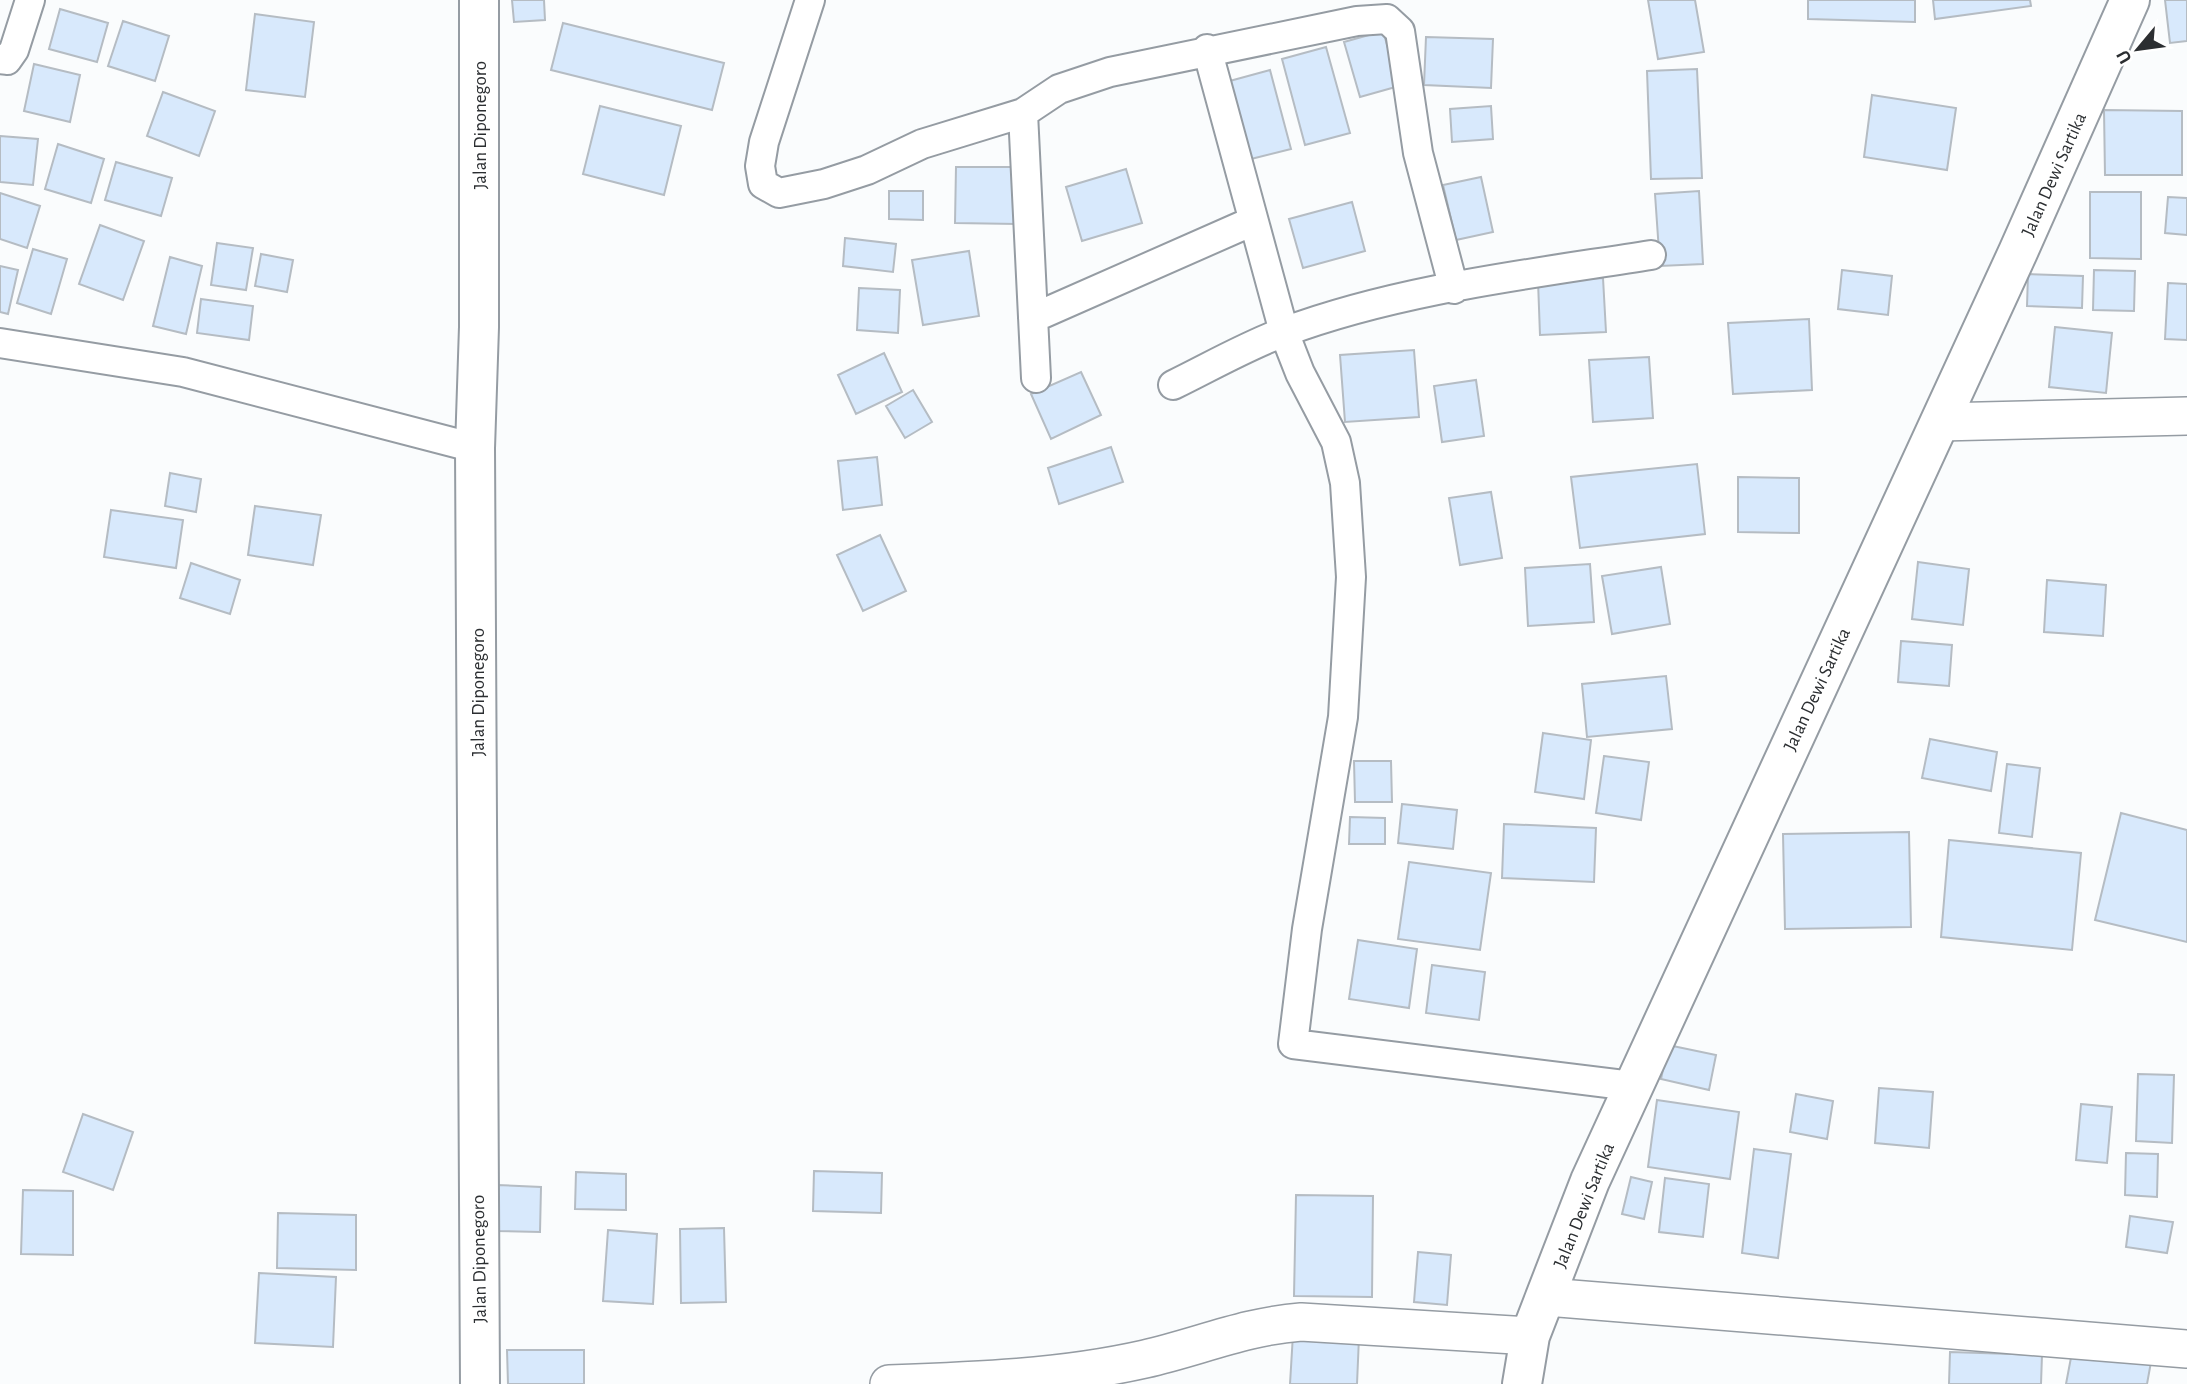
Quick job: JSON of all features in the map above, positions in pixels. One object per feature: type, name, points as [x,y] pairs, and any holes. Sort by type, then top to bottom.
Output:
[{"type":"street","points":[[0,59],[7,60],[14,50],[30,0]]},
{"type":"street","name":"Jalan Diponegoro","points":[[479,0],[479,327],[475,448],[480,1384]]},
{"type":"street","points":[[810,0],[764,142],[760,178],[770,190],[793,192],[867,170],[922,144],[1023,113],[1059,89],[1110,72],[1357,20],[1387,19],[1400,31],[1418,153],[1454,289]]},
{"type":"street","name":"Jalan Dewi Sartika","points":[[1522,1384],[1530,1336],[1590,1181],[1940,422],[2130,0]]},
{"type":"street","points":[[1207,50],[1284,332],[1300,373],[1336,442],[1345,483],[1351,577],[1343,718],[1307,929],[1293,1044],[1632,1086]]},
{"type":"street","points":[[1023,113],[1036,378]]},
{"type":"street","points":[[1033,318],[1253,221]]},
{"type":"street","points":[[1173,385],[1284,332],[1365,307],[1651,255]]},
{"type":"street","points":[[0,343],[183,372],[475,448]]},
{"type":"street","points":[[1940,422],[2187,416]]},
{"type":"street","points":[[1547,1297],[2187,1349]]},
{"type":"street","points":[[889,1384],[1041,1377],[1145,1359],[1265,1325],[1301,1322],[1530,1336]]},
{"type":"building","points":[[512,0],[544,0],[545,20],[514,22]]},
{"type":"building","points":[[1648,0],[1695,0],[1704,52],[1658,59]]},
{"type":"building","points":[[1808,0],[1915,0],[1915,22],[1808,19]]},
{"type":"building","points":[[1933,0],[2030,0],[2031,6],[1935,19]]},
{"type":"building","points":[[2165,0],[2187,0],[2187,41],[2170,43]]},
{"type":"building","points":[[60,9],[108,23],[97,62],[49,49]]},
{"type":"building","points":[[255,14],[314,22],[305,97],[246,90]]},
{"type":"building","points":[[123,21],[169,36],[155,81],[108,66]]},
{"type":"building","points":[[563,23],[724,63],[712,110],[551,70]]},
{"type":"building","points":[[1383,31],[1399,86],[1360,97],[1344,42]]},
{"type":"building","points":[[1426,37],[1493,39],[1491,88],[1424,85]]},
{"type":"building","points":[[1326,47],[1350,133],[1305,145],[1282,59]]},
{"type":"building","points":[[34,64],[80,75],[70,122],[24,111]]},
{"type":"building","points":[[1697,69],[1702,178],[1651,179],[1647,71]]},
{"type":"building","points":[[1270,70],[1291,149],[1247,160],[1226,82]]},
{"type":"building","points":[[163,92],[215,111],[199,156],[147,136]]},
{"type":"building","points":[[1872,95],[1956,108],[1947,170],[1864,157]]},
{"type":"building","points":[[600,106],[681,126],[664,195],[583,174]]},
{"type":"building","points":[[1491,106],[1493,139],[1452,142],[1450,109]]},
{"type":"building","points":[[2104,110],[2182,111],[2182,175],[2105,175]]},
{"type":"building","points":[[0,136],[38,139],[33,185],[0,182]]},
{"type":"building","points":[[58,144],[104,159],[91,203],[45,189]]},
{"type":"building","points":[[116,162],[172,178],[161,216],[105,200]]},
{"type":"building","points":[[956,167],[1018,167],[1017,224],[955,223]]},
{"type":"building","points":[[1126,169],[1142,223],[1082,241],[1066,187]]},
{"type":"building","points":[[1481,177],[1493,232],[1456,240],[1443,185]]},
{"type":"building","points":[[889,191],[923,191],[923,220],[889,219]]},
{"type":"building","points":[[1699,191],[1703,264],[1660,266],[1655,194]]},
{"type":"building","points":[[2090,192],[2141,192],[2141,259],[2090,258]]},
{"type":"building","points":[[0,193],[40,206],[27,248],[0,239]]},
{"type":"building","points":[[2168,197],[2187,198],[2187,235],[2165,233]]},
{"type":"building","points":[[1352,202],[1365,251],[1303,268],[1289,219]]},
{"type":"building","points":[[100,225],[144,241],[123,300],[79,284]]},
{"type":"building","points":[[845,238],[896,244],[893,272],[843,266]]},
{"type":"building","points":[[217,243],[253,248],[246,290],[211,285]]},
{"type":"building","points":[[33,249],[67,259],[51,314],[17,303]]},
{"type":"building","points":[[969,251],[979,316],[923,325],[912,260]]},
{"type":"building","points":[[261,254],[293,260],[287,292],[255,286]]},
{"type":"building","points":[[170,257],[202,266],[186,334],[153,326]]},
{"type":"building","points":[[0,266],[18,270],[8,314],[0,312]]},
{"type":"building","points":[[1842,270],[1892,276],[1888,315],[1838,309]]},
{"type":"building","points":[[2094,270],[2135,271],[2134,311],[2093,310]]},
{"type":"building","points":[[2028,274],[2083,276],[2082,308],[2027,306]]},
{"type":"building","points":[[1603,278],[1606,332],[1540,335],[1538,281]]},
{"type":"building","points":[[2168,283],[2187,284],[2187,340],[2165,339]]},
{"type":"building","points":[[859,288],[900,290],[898,333],[857,330]]},
{"type":"building","points":[[201,299],[253,306],[249,340],[197,333]]},
{"type":"building","points":[[1809,319],[1812,390],[1733,394],[1728,323]]},
{"type":"building","points":[[2055,327],[2112,333],[2106,393],[2049,387]]},
{"type":"building","points":[[1414,350],[1419,417],[1345,422],[1340,355]]},
{"type":"building","points":[[884,353],[902,392],[856,414],[838,375]]},
{"type":"building","points":[[1649,357],[1653,418],[1593,422],[1589,360]]},
{"type":"building","points":[[1081,372],[1101,415],[1051,439],[1031,394]]},
{"type":"building","points":[[1476,380],[1484,436],[1442,442],[1434,386]]},
{"type":"building","points":[[913,390],[932,422],[905,438],[886,406]]},
{"type":"building","points":[[1111,447],[1123,482],[1059,504],[1048,468]]},
{"type":"building","points":[[877,457],[882,505],[843,510],[838,461]]},
{"type":"building","points":[[1697,464],[1705,534],[1580,548],[1571,477]]},
{"type":"building","points":[[170,473],[201,479],[196,512],[165,506]]},
{"type":"building","points":[[1738,477],[1799,478],[1799,533],[1738,532]]},
{"type":"building","points":[[1491,492],[1502,558],[1460,565],[1449,498]]},
{"type":"building","points":[[255,506],[321,515],[313,565],[248,555]]},
{"type":"building","points":[[111,510],[183,520],[176,568],[104,557]]},
{"type":"building","points":[[880,535],[906,591],[863,611],[837,555]]},
{"type":"building","points":[[1918,562],[1969,569],[1963,625],[1912,619]]},
{"type":"building","points":[[191,563],[240,580],[230,614],[180,598]]},
{"type":"building","points":[[1590,564],[1594,622],[1528,626],[1525,568]]},
{"type":"building","points":[[1661,567],[1670,624],[1612,634],[1602,576]]},
{"type":"building","points":[[2047,580],[2106,585],[2103,636],[2044,632]]},
{"type":"building","points":[[1901,641],[1952,645],[1949,686],[1898,682]]},
{"type":"building","points":[[1666,676],[1672,729],[1587,737],[1582,684]]},
{"type":"building","points":[[1543,733],[1591,740],[1584,799],[1535,792]]},
{"type":"building","points":[[1930,739],[1997,752],[1991,791],[1922,778]]},
{"type":"building","points":[[1604,756],[1649,762],[1641,820],[1596,813]]},
{"type":"building","points":[[1354,761],[1391,761],[1392,802],[1355,802]]},
{"type":"building","points":[[2007,764],[2040,768],[2032,837],[1999,833]]},
{"type":"building","points":[[1402,804],[1457,810],[1453,849],[1398,843]]},
{"type":"building","points":[[2121,813],[2187,830],[2187,942],[2095,920]]},
{"type":"building","points":[[1350,817],[1385,818],[1385,844],[1349,844]]},
{"type":"building","points":[[1504,824],[1596,828],[1594,882],[1502,878]]},
{"type":"building","points":[[1909,832],[1911,927],[1785,929],[1783,834]]},
{"type":"building","points":[[1949,840],[2081,853],[2072,950],[1941,937]]},
{"type":"building","points":[[1409,862],[1491,873],[1480,950],[1398,939]]},
{"type":"building","points":[[1358,940],[1417,949],[1409,1008],[1349,999]]},
{"type":"building","points":[[1432,965],[1485,972],[1479,1020],[1426,1013]]},
{"type":"building","points":[[1668,1045],[1716,1055],[1709,1090],[1661,1079]]},
{"type":"building","points":[[2138,1074],[2174,1075],[2172,1143],[2136,1141]]},
{"type":"building","points":[[1879,1088],[1933,1092],[1929,1148],[1875,1143]]},
{"type":"building","points":[[1796,1094],[1833,1101],[1827,1139],[1790,1132]]},
{"type":"building","points":[[1657,1100],[1739,1112],[1730,1179],[1648,1167]]},
{"type":"building","points":[[2081,1104],[2112,1107],[2107,1163],[2076,1160]]},
{"type":"building","points":[[83,1114],[133,1132],[113,1190],[63,1172]]},
{"type":"building","points":[[1754,1149],[1791,1154],[1778,1258],[1742,1253]]},
{"type":"building","points":[[2126,1153],[2158,1154],[2157,1197],[2125,1195]]},
{"type":"building","points":[[814,1171],[882,1173],[881,1213],[813,1211]]},
{"type":"building","points":[[576,1172],[626,1174],[626,1210],[575,1209]]},
{"type":"building","points":[[1631,1177],[1652,1182],[1644,1219],[1622,1214]]},
{"type":"building","points":[[1665,1178],[1709,1184],[1703,1237],[1659,1232]]},
{"type":"building","points":[[497,1185],[541,1187],[540,1232],[496,1231]]},
{"type":"building","points":[[23,1190],[73,1191],[73,1255],[21,1254]]},
{"type":"building","points":[[1296,1195],[1373,1196],[1372,1297],[1294,1296]]},
{"type":"building","points":[[278,1213],[356,1215],[356,1270],[277,1268]]},
{"type":"building","points":[[2130,1216],[2173,1222],[2167,1253],[2126,1247]]},
{"type":"building","points":[[724,1228],[726,1302],[681,1303],[680,1229]]},
{"type":"building","points":[[608,1230],[657,1234],[653,1304],[603,1301]]},
{"type":"building","points":[[1418,1252],[1451,1255],[1447,1305],[1414,1302]]},
{"type":"building","points":[[259,1273],[336,1277],[333,1347],[255,1343]]},
{"type":"building","points":[[1293,1334],[1359,1337],[1357,1384],[1290,1384]]},
{"type":"building","points":[[2073,1347],[2151,1362],[2147,1384],[2066,1384]]},
{"type":"building","points":[[507,1350],[584,1350],[584,1384],[508,1384]]},
{"type":"building","points":[[1950,1352],[2042,1355],[2041,1384],[1949,1384]]}]
